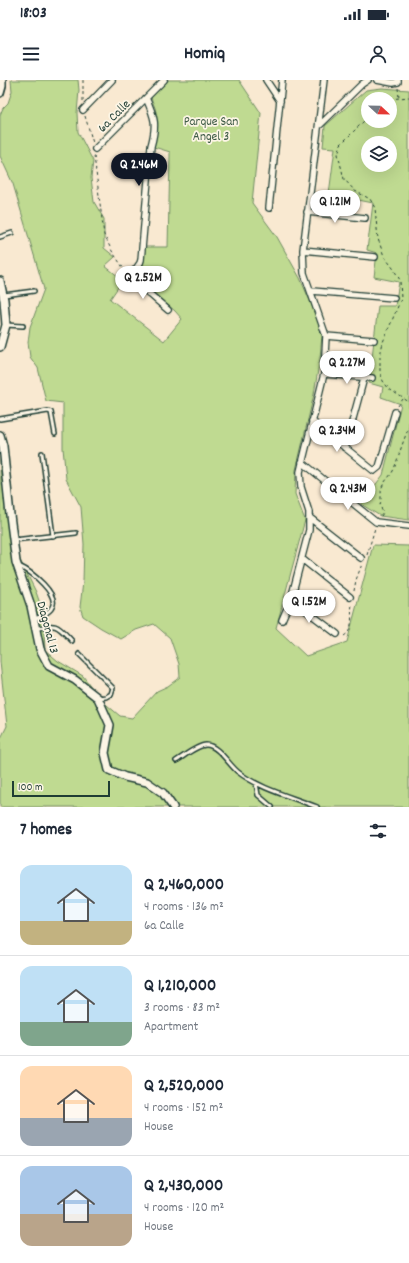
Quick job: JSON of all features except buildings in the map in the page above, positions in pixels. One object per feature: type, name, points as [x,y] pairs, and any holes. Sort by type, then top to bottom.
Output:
[{"type":"street","points":[[0,93],[2,80]]},
{"type":"street","points":[[83,110],[112,80]]},
{"type":"street","name":"6a Calle","points":[[95,149],[164,80]]},
{"type":"street","points":[[266,80],[280,101]]},
{"type":"street","points":[[269,208],[282,80]]},
{"type":"street","points":[[282,620],[291,599],[310,530],[310,518],[300,482],[302,462],[324,374],[326,336],[312,291],[304,273],[303,250],[320,125],[324,80]]},
{"type":"street","points":[[320,125],[362,82],[368,80]]},
{"type":"street","points":[[377,80],[393,83],[398,81]]},
{"type":"street","points":[[146,98],[155,119],[155,130],[151,146],[141,260],[130,277],[168,310]]},
{"type":"street","points":[[307,212],[365,218]]},
{"type":"street","points":[[303,250],[375,257]]},
{"type":"street","points":[[0,281],[6,325],[0,347]]},
{"type":"street","points":[[312,291],[394,298]]},
{"type":"street","points":[[326,336],[374,340]]},
{"type":"street","points":[[324,374],[372,378]]},
{"type":"street","points":[[345,448],[364,378]]},
{"type":"street","points":[[312,422],[374,471],[379,466],[395,412]]},
{"type":"street","name":"Diagonal 13","points":[[0,435],[3,446],[17,565],[32,606],[40,649],[49,666],[75,680],[98,698],[110,725],[105,753],[109,770],[125,777],[147,782],[163,793],[173,807]]},
{"type":"street","points":[[302,462],[376,522],[409,526]]},
{"type":"street","points":[[310,518],[361,558]]},
{"type":"street","points":[[302,559],[352,598]]},
{"type":"street","points":[[291,599],[337,634]]},
{"type":"lane","points":[[0,237],[12,233]]},
{"type":"lane","points":[[3,296],[34,291]]},
{"type":"lane","points":[[6,325],[23,326]]},
{"type":"lane","points":[[0,419],[48,411],[51,412],[55,434]]},
{"type":"lane","points":[[42,453],[54,536]]},
{"type":"lane","points":[[13,540],[76,533]]},
{"type":"lane","points":[[17,565],[27,570],[38,579],[49,590],[53,600],[51,610],[34,619]]},
{"type":"lane","points":[[36,629],[48,625],[55,625],[72,641]]},
{"type":"lane","points":[[79,654],[113,688],[112,694],[106,697],[98,698]]},
{"type":"lane","points":[[176,762],[204,745],[210,746],[220,753],[249,781],[317,807]]},
{"type":"lane","points":[[256,783],[258,794],[272,807]]},
{"type":"path","points":[[83,80],[83,110],[95,149],[94,157],[104,235],[112,251],[130,277]]},
{"type":"path","points":[[398,81],[399,98],[409,97]]},
{"type":"path","points":[[395,412],[403,399]]},
{"type":"path","points":[[337,634],[341,636],[345,635],[351,627],[352,598],[358,574],[374,537],[376,522],[383,513],[380,505],[382,500],[382,487],[394,470],[402,444],[409,428]]},
{"type":"green space","name":"Parque San Angel 3","points":[[11,80],[78,80],[78,132],[93,161],[91,178],[94,202],[104,219],[104,248],[115,257],[105,266],[123,280],[110,299],[164,341],[182,319],[175,311],[134,276],[144,247],[168,247],[170,152],[154,147],[157,121],[156,110],[151,97],[168,80],[239,80],[261,113],[252,203],[277,237],[300,278],[316,315],[322,335],[314,394],[296,470],[295,494],[305,520],[276,628],[306,656],[347,642],[373,545],[409,546],[409,807],[0,807],[0,740],[7,726],[0,662],[0,444],[13,537],[20,560],[36,592],[43,612],[45,650],[58,661],[83,676],[101,700],[120,716],[132,718],[157,691],[168,686],[180,677],[179,664],[170,638],[154,624],[136,630],[121,639],[83,616],[80,607],[83,582],[84,544],[81,507],[66,479],[63,448],[63,403],[46,401],[38,368],[30,357],[28,342],[30,327],[44,289],[13,184],[0,156],[0,115],[3,108],[8,103],[12,91]]},
{"type":"green space","points":[[382,88],[409,90],[409,520],[380,516],[361,504],[383,475],[401,404],[381,397],[383,387],[369,383],[378,306],[395,306],[399,282],[374,277],[377,253],[367,250],[373,203],[329,194],[335,148],[323,147],[325,126],[361,94],[361,128],[397,128],[397,92],[364,92],[366,90]]}]
